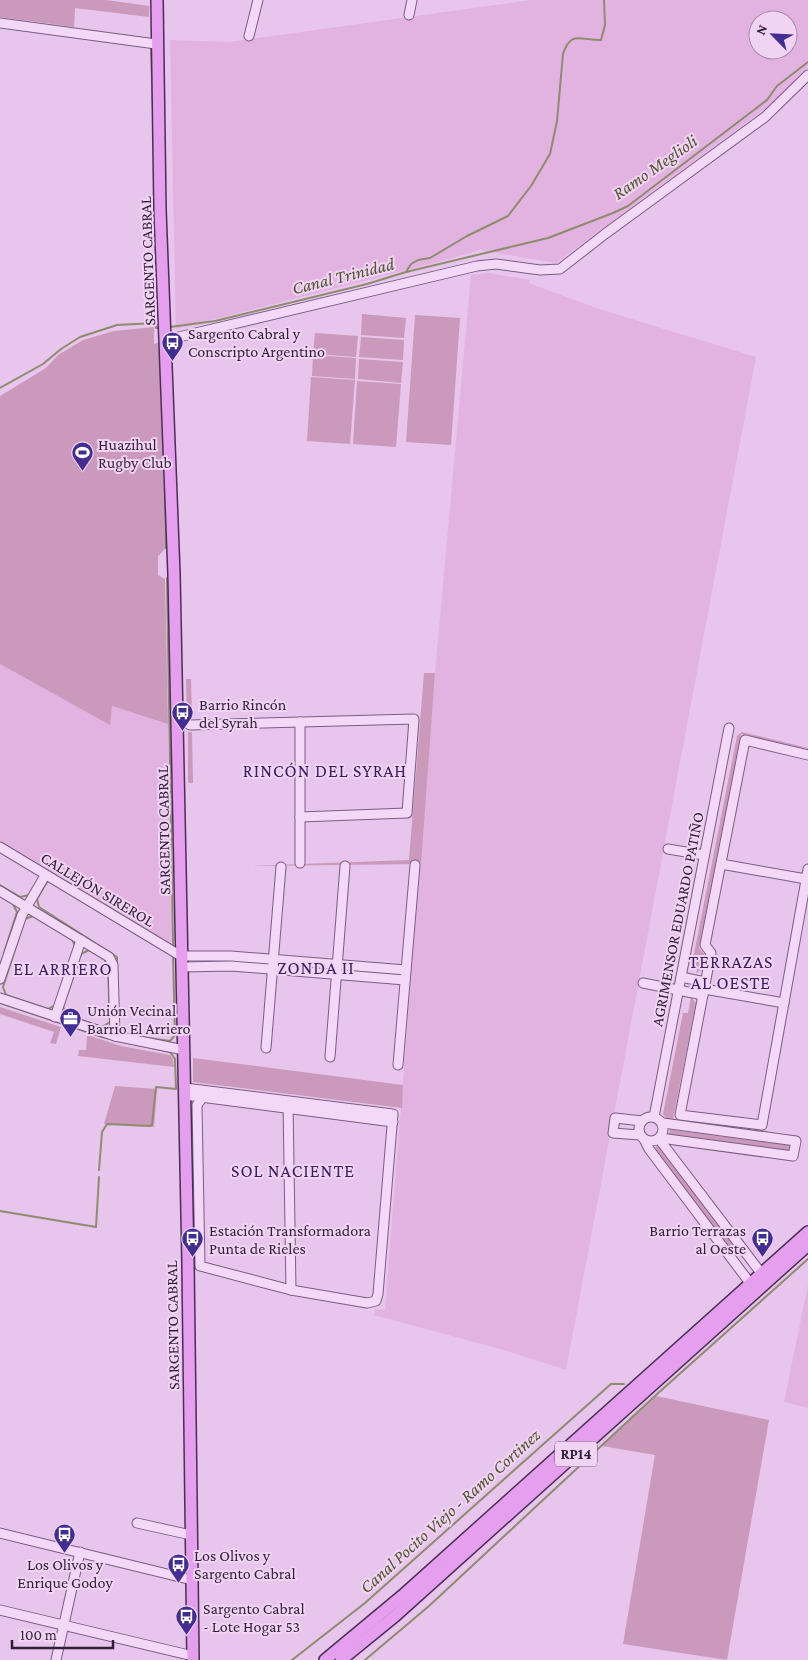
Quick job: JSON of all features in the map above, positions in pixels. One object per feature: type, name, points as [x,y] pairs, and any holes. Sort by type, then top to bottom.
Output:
[{"type":"main road","name":"SARGENTO CABRAL","points":[[157,0],[156,168],[166,332],[174,574],[185,1091],[193,1658]]},
{"type":"main road","name":"RP14","points":[[325,1660],[402,1596],[808,1232]]},
{"type":"main road","name":"RP14","points":[[341,1660],[401,1610],[808,1245]]},
{"type":"street","points":[[249,36],[259,0]]},
{"type":"street","points":[[409,15],[412,0]]},
{"type":"street","points":[[0,23],[156,44]]},
{"type":"street","points":[[166,332],[477,266],[496,264],[546,270],[560,269],[766,117],[808,75]]},
{"type":"street","points":[[177,726],[187,723],[190,725],[414,719],[407,813],[300,817]]},
{"type":"street","points":[[300,722],[300,863]]},
{"type":"street","name":"AGRIMENSOR EDUARDO PATIÑO","points":[[654,1117],[729,728]]},
{"type":"street","points":[[808,755],[745,740],[705,946],[711,953],[680,1115],[762,1125],[808,869]]},
{"type":"street","name":"CALLEJÓN SIREROL","points":[[0,847],[182,962]]},
{"type":"street","points":[[668,849],[704,855]]},
{"type":"street","points":[[720,864],[806,879]]},
{"type":"street","points":[[398,1065],[415,865]]},
{"type":"street","points":[[330,1057],[345,866]]},
{"type":"street","points":[[266,1048],[281,867]]},
{"type":"street","points":[[0,979],[22,915],[43,879]]},
{"type":"street","points":[[0,891],[108,956],[113,965],[115,1036]]},
{"type":"street","points":[[55,1016],[81,940]]},
{"type":"street","points":[[182,962],[231,956],[406,970]]},
{"type":"street","points":[[182,962],[405,980]]},
{"type":"street","points":[[680,977],[704,988],[784,1003]]},
{"type":"street","points":[[643,983],[678,990],[704,988]]},
{"type":"street","points":[[0,998],[115,1036],[184,1050]]},
{"type":"street","points":[[185,1091],[203,1097],[222,1096]]},
{"type":"street","points":[[185,1091],[336,1110],[393,1122],[378,1298],[373,1303],[291,1290],[200,1266],[197,1105],[203,1097]]},
{"type":"street","points":[[288,1104],[291,1290]]},
{"type":"street","points":[[642,1121],[616,1118],[613,1133],[642,1137],[651,1142],[660,1138],[793,1156],[796,1141],[662,1123],[654,1117],[649,1117],[639,1125],[642,1137],[649,1149],[750,1284]]},
{"type":"street","points":[[660,1138],[664,1131],[662,1123]]},
{"type":"street","points":[[660,1138],[761,1273]]},
{"type":"street","points":[[137,1523],[191,1535]]},
{"type":"street","points":[[0,1533],[192,1580]]},
{"type":"street","points":[[56,1660],[80,1552]]},
{"type":"street","points":[[0,1610],[193,1658]]},
{"type":"shaded area","points":[[0,0],[106,0],[149,6],[149,17],[75,8],[74,27],[0,17]]},
{"type":"shaded area","points":[[532,0],[808,0],[808,68],[770,105],[556,263],[480,250],[176,329],[170,40],[228,42]]},
{"type":"shaded area","points":[[488,273],[530,280],[529,283],[599,309],[756,357],[566,1370],[504,1350],[374,1315],[375,1309],[385,1310],[435,673],[471,275]]},
{"type":"shaded area","points":[[362,314],[406,318],[404,338],[361,335]]},
{"type":"shaded area","points":[[415,315],[460,318],[451,445],[406,442]]},
{"type":"shaded area","name":"Huazihul Rugby Club","points":[[154,327],[154,344],[161,342],[165,549],[158,556],[158,575],[165,579],[168,724],[112,706],[110,725],[0,664],[0,396],[46,368],[58,355],[83,340],[114,331]]},
{"type":"shaded area","points":[[315,333],[358,336],[356,357],[313,354]]},
{"type":"shaded area","points":[[361,337],[404,340],[403,360],[359,357]]},
{"type":"shaded area","points":[[313,355],[356,358],[355,379],[312,376]]},
{"type":"shaded area","points":[[359,359],[403,362],[401,383],[358,379]]},
{"type":"shaded area","points":[[311,377],[355,380],[350,444],[307,441]]},
{"type":"shaded area","points":[[357,381],[401,384],[396,447],[353,444]]},
{"type":"shaded area","points":[[0,664],[109,724],[112,706],[168,724],[171,946],[0,842]]},
{"type":"shaded area","points":[[424,673],[435,673],[421,864],[246,866],[409,860]]},
{"type":"shaded area","points":[[186,679],[191,679],[192,719],[187,720]]},
{"type":"shaded area","points":[[188,732],[192,732],[193,783],[188,783]]},
{"type":"shaded area","points":[[742,732],[808,749],[741,734],[699,948],[705,955],[702,970],[696,973],[697,970],[691,969],[737,736]]},
{"type":"shaded area","points":[[691,997],[696,1003],[673,1119],[768,1132],[667,1119],[663,1114],[683,1013],[688,1013]]},
{"type":"shaded area","points":[[0,1007],[61,1027],[56,1044],[50,1043],[54,1032],[0,1014]]},
{"type":"shaded area","points":[[87,1035],[121,1046],[170,1055],[173,1059],[174,1067],[78,1056],[79,1050],[86,1050]]},
{"type":"shaded area","points":[[193,1058],[403,1085],[402,1108],[193,1082]]},
{"type":"shaded area","points":[[115,1086],[157,1089],[154,1127],[104,1124]]},
{"type":"shaded area","points":[[670,1130],[796,1146],[795,1151],[671,1136]]},
{"type":"shaded area","points":[[658,1145],[739,1252],[738,1256],[735,1256],[654,1149]]},
{"type":"shaded area","points":[[808,1285],[808,1408],[784,1402]]},
{"type":"shaded area","points":[[656,1396],[769,1420],[727,1660],[623,1644],[655,1455],[602,1446]]},
{"type":"waterway","name":"Canal Trinidad","points":[[170,327],[215,321],[367,284],[406,272],[411,264],[418,260],[430,258],[467,236],[508,216],[531,186],[550,154],[557,121],[563,54],[566,46],[570,41],[578,38],[601,40],[605,25],[604,0]]},
{"type":"waterway","points":[[151,49],[153,111]]},
{"type":"waterway","name":"Ramo Meglioli","points":[[406,272],[548,238],[628,206],[767,100],[777,86],[808,62]]},
{"type":"waterway","points":[[0,388],[43,364],[61,349],[80,337],[117,325],[156,323],[156,328],[160,328]]},
{"type":"waterway","points":[[165,493],[166,548]]},
{"type":"waterway","points":[[167,578],[173,946]]},
{"type":"waterway","points":[[47,882],[37,899],[39,907],[117,957],[117,967]]},
{"type":"waterway","points":[[0,885],[20,897],[29,895]]},
{"type":"waterway","points":[[4,953],[17,912],[13,904]]},
{"type":"waterway","points":[[33,916],[72,939],[75,946],[56,1005],[48,1009],[6,995],[3,987],[25,919],[33,916]]},
{"type":"waterway","points":[[89,950],[104,958],[108,966],[110,1022],[102,1027],[67,1015],[63,1007],[81,954],[89,950]]},
{"type":"waterway","points":[[140,1037],[170,1041],[175,1035],[173,956]]},
{"type":"waterway","points":[[0,1003],[102,1037],[170,1052],[175,1059],[176,1089],[156,1087],[152,1125],[107,1124],[102,1132],[99,1170]]},
{"type":"waterway","points":[[119,1027],[126,1034]]},
{"type":"waterway","points":[[0,1211],[96,1227],[99,1177]]},
{"type":"waterway","points":[[365,1660],[429,1606],[656,1395],[808,1259]]},
{"type":"waterway","name":"Canal Pocito Viejo - Ramo Cortinez","points":[[292,1660],[365,1603],[611,1384],[624,1384]]},
{"type":"place","name":"Sargento Cabral y Conscripto Argentino","points":[[172,361]]},
{"type":"place","name":"Huazihul Rugby Club","points":[[82,472]]},
{"type":"place","name":"Barrio Rincón del Syrah","points":[[183,732]]},
{"type":"place","name":"Unión Vecinal Barrio El Arriero","points":[[71,1038]]},
{"type":"place","name":"Estación Transformadora Punta de Rieles","points":[[193,1258]]},
{"type":"place","name":"Barrio Terrazas al Oeste","points":[[762,1258]]},
{"type":"place","name":"Los Olivos y Enrique Godoy","points":[[65,1554]]},
{"type":"place","name":"Los Olivos y Sargento Cabral","points":[[178,1583]]},
{"type":"place","name":"Sargento Cabral - Lote Hogar 53","points":[[187,1636]]},
{"type":"district","name":"RINCÓN DEL SYRAH","points":[[325,771]]},
{"type":"district","name":"ZONDA II","points":[[316,968]]},
{"type":"district","name":"EL ARRIERO","points":[[63,969]]},
{"type":"district","name":"TERRAZAS AL OESTE","points":[[731,972]]},
{"type":"district","name":"SOL NACIENTE","points":[[293,1171]]}]
